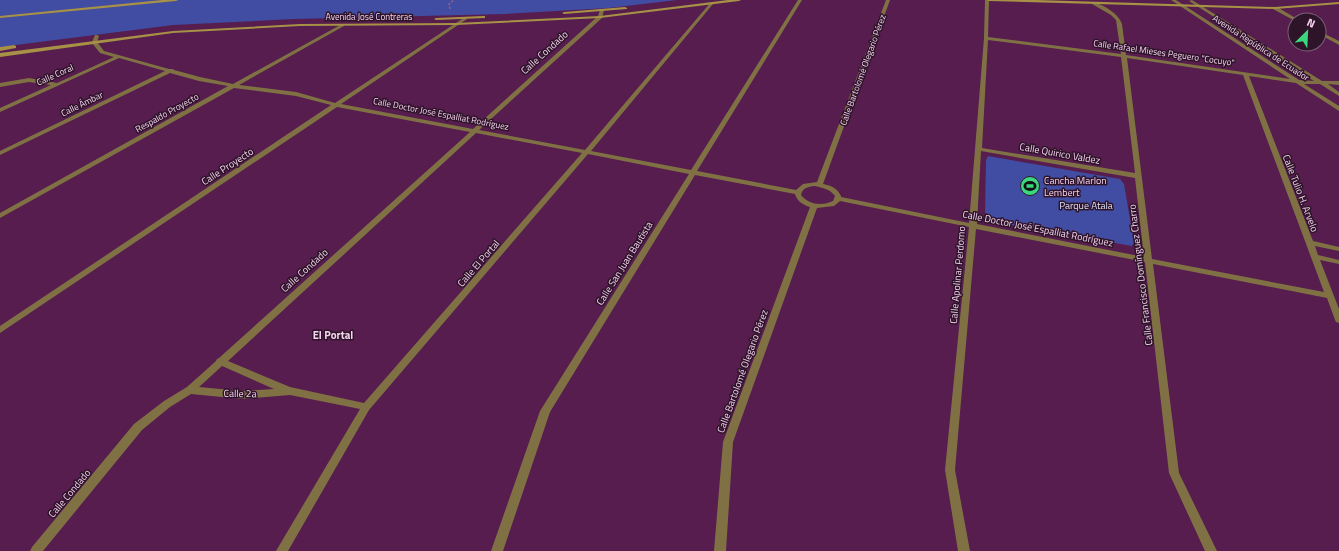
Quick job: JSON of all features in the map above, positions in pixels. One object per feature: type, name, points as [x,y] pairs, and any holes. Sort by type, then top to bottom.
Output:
[{"type":"main road","points":[[0,12],[123,0]]},
{"type":"main road","points":[[0,17],[176,0]]},
{"type":"main road","name":"Avenida José Contreras","points":[[0,55],[157,28],[254,22],[465,18],[601,13],[693,0]]},
{"type":"main road","name":"Avenida José Contreras","points":[[0,49],[173,32],[273,26],[456,24],[601,13],[739,0]]},
{"type":"main road","points":[[988,0],[1275,8],[1339,3]]},
{"type":"main road","points":[[1163,0],[1267,3],[1306,0]]},
{"type":"street","name":"Calle San Juan Bautista","points":[[497,551],[545,410],[800,0]]},
{"type":"street","name":"Calle Bartolomé Olegario Pérez","points":[[820,184],[888,0]]},
{"type":"street","name":"Calle Apolinar Perdomo","points":[[964,551],[950,470],[973,225],[988,0]]},
{"type":"street","name":"Avenida República de Ecuador","points":[[1173,0],[1339,109]]},
{"type":"street","name":"Avenida República de Ecuador","points":[[1191,1],[1339,94]]},
{"type":"street","name":"Calle El Portal","points":[[282,551],[366,407],[587,152],[711,3]]},
{"type":"street","name":"Calle Francisco Domínguez Charro","points":[[1094,3],[1119,19],[1174,473],[1211,551]]},
{"type":"street","points":[[1275,8],[1287,15]]},
{"type":"street","name":"Calle Condado","points":[[36,551],[138,428],[167,404],[190,390],[601,13]]},
{"type":"street","name":"Calle Proyecto","points":[[0,330],[465,18]]},
{"type":"street","name":"Respaldo Proyecto","points":[[0,216],[342,25]]},
{"type":"street","points":[[1328,37],[1339,36]]},
{"type":"street","points":[[1328,37],[1339,43]]},
{"type":"street","name":"Calle Rafael Mieses Peguero \"Cocuyo\"","points":[[986,38],[1245,73],[1299,82],[1324,84],[1339,83]]},
{"type":"street","name":"Calle Doctor José Espalliat Rodríguez","points":[[96,39],[102,52],[199,79],[234,86],[296,94],[337,105],[797,192]]},
{"type":"street","name":"Calle Coral","points":[[0,110],[118,57]]},
{"type":"street","name":"Calle Ámbar","points":[[0,153],[171,70]]},
{"type":"street","name":"Calle Tulio H. Arvelo","points":[[1245,73],[1328,296],[1339,320]]},
{"type":"street","points":[[0,85],[29,80],[57,84]]},
{"type":"street","name":"Calle Quirico Valdez","points":[[978,149],[1138,176]]},
{"type":"street","points":[[820,184],[833,189],[837,194],[838,199],[829,205],[814,206],[801,200],[797,192],[805,185],[820,184]]},
{"type":"street","name":"Calle Doctor José Espalliat Rodríguez","points":[[838,199],[1328,296]]},
{"type":"street","name":"Calle Bartolomé Olegario Pérez","points":[[720,551],[728,442],[814,206]]},
{"type":"street","points":[[1309,243],[1339,249]]},
{"type":"street","points":[[1314,256],[1339,262]]},
{"type":"street","name":"Calle 2a","points":[[220,361],[290,391],[366,407]]},
{"type":"street","name":"Calle 2a","points":[[190,390],[242,395],[290,391]]},
{"type":"green space","points":[[0,0],[677,0],[609,8],[505,14],[294,19],[173,25],[0,47]]},
{"type":"green space","name":"Parque Atala","points":[[988,156],[1120,179],[1124,184],[1134,242],[1132,246],[990,221],[985,215],[986,160]]},
{"type":"place","name":"Cancha Marlon Lembert","points":[[1030,186]]},
{"type":"district","name":"El Portal","points":[[333,335]]}]
